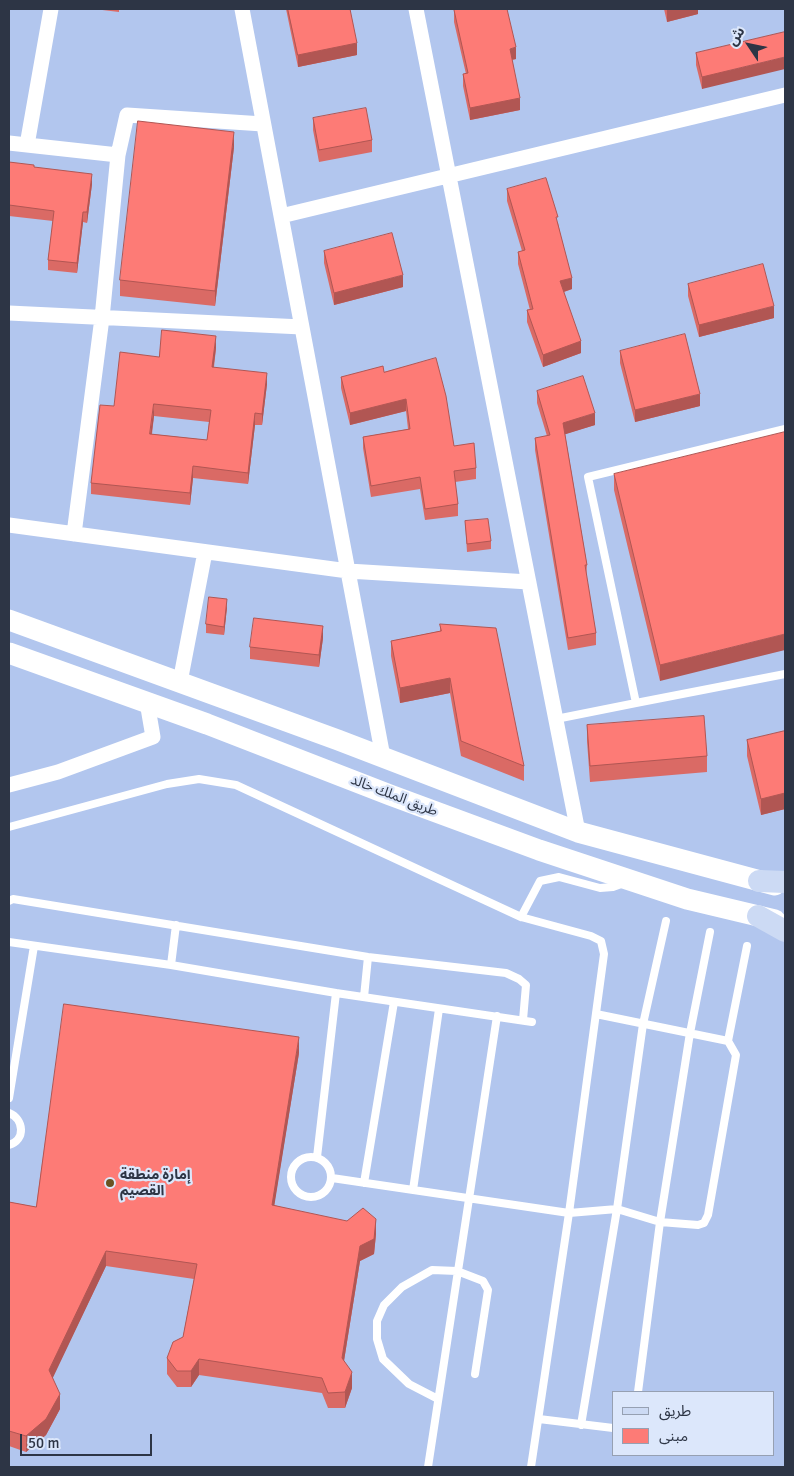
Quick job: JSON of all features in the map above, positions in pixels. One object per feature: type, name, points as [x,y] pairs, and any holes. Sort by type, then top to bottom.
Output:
[{"type":"main road","points":[[9,620],[382,757],[578,832],[785,888]]},
{"type":"main road","name":"طريق الملك خالد","points":[[9,653],[207,724],[539,850],[687,899],[785,923]]},
{"type":"main road","points":[[759,881],[785,882]]},
{"type":"main road","points":[[758,916],[785,931]]},
{"type":"street","points":[[27,145],[51,9]]},
{"type":"street","points":[[242,9],[382,757]]},
{"type":"street","points":[[416,9],[578,832]]},
{"type":"street","points":[[281,216],[785,95]]},
{"type":"street","points":[[74,534],[102,318],[118,155],[127,115],[263,124]]},
{"type":"street","points":[[9,143],[118,155]]},
{"type":"street","points":[[9,313],[302,327]]},
{"type":"street","points":[[9,524],[348,571],[529,582]]},
{"type":"street","points":[[180,682],[205,552]]},
{"type":"street","points":[[9,785],[58,772],[153,737],[147,702]]},
{"type":"lane","points":[[636,703],[588,477],[785,429]]},
{"type":"lane","points":[[556,719],[785,674]]},
{"type":"lane","points":[[9,827],[167,784],[199,779],[236,785],[521,916],[592,936],[600,941],[604,954],[569,1213],[531,1467]]},
{"type":"lane","points":[[521,916],[540,881],[559,877],[600,888],[613,887],[630,880]]},
{"type":"lane","points":[[9,901],[14,899],[368,957],[506,973],[519,979],[526,985],[523,1020]]},
{"type":"lane","points":[[581,1424],[618,1209],[643,1024],[666,921]]},
{"type":"lane","points":[[171,965],[176,925]]},
{"type":"lane","points":[[638,1391],[660,1222],[690,1033],[710,932]]},
{"type":"lane","points":[[9,942],[171,965],[364,998],[532,1022]]},
{"type":"lane","points":[[9,1098],[34,946]]},
{"type":"lane","points":[[332,1178],[569,1213],[618,1209],[660,1222],[698,1226],[704,1222],[708,1215],[736,1055],[728,1041],[747,946]]},
{"type":"lane","points":[[364,998],[368,957]]},
{"type":"lane","points":[[318,1157],[336,993]]},
{"type":"lane","points":[[364,1183],[394,1002]]},
{"type":"lane","points":[[413,1190],[439,1008]]},
{"type":"lane","points":[[596,1014],[728,1041]]},
{"type":"lane","points":[[428,1467],[497,1016]]},
{"type":"lane","points":[[9,1113],[15,1115],[20,1122],[22,1131],[19,1139],[12,1145],[9,1145]]},
{"type":"lane","points":[[308,1157],[318,1157],[330,1169],[332,1178],[329,1187],[323,1194],[315,1197],[306,1197],[292,1185],[291,1176],[293,1167],[300,1160],[308,1157]]},
{"type":"lane","points":[[438,1399],[408,1384],[383,1359],[377,1339],[377,1320],[384,1305],[402,1287],[432,1270],[457,1271],[483,1281],[488,1290],[475,1374]]},
{"type":"lane","points":[[539,1419],[612,1428]]},
{"type":"building","points":[[288,9],[350,9],[357,43],[298,55]]},
{"type":"building","points":[[507,9],[516,47],[510,49],[520,98],[470,108],[463,74],[468,73],[454,10]]},
{"type":"building","points":[[785,32],[785,57],[702,77],[696,53]]},
{"type":"building","points":[[366,108],[372,140],[319,150],[313,118]]},
{"type":"building","points":[[138,121],[234,132],[215,291],[120,280]]},
{"type":"building","points":[[9,162],[92,174],[87,212],[83,212],[77,263],[48,260],[54,211],[9,205]]},
{"type":"building","points":[[546,178],[558,217],[556,217],[572,278],[560,281],[581,341],[543,355],[527,310],[533,309],[518,252],[525,250],[507,189]]},
{"type":"building","points":[[392,233],[403,275],[334,293],[324,251]]},
{"type":"building","points":[[763,264],[774,306],[699,325],[688,284]]},
{"type":"building","points":[[162,330],[216,336],[212,367],[267,373],[262,414],[255,413],[248,473],[193,466],[190,493],[91,483],[100,405],[114,406],[120,352],[159,357]],"holes":[[[154,404],[211,410],[207,440],[150,434]]]},
{"type":"building","points":[[685,334],[700,394],[635,410],[620,351]]},
{"type":"building","points":[[436,358],[446,396],[454,446],[474,443],[476,468],[454,471],[458,504],[425,509],[420,477],[371,486],[363,437],[410,429],[406,399],[350,413],[341,377],[383,366],[384,372]]},
{"type":"building","points":[[583,376],[595,413],[563,423],[587,565],[585,565],[596,633],[568,638],[535,438],[550,435],[537,391]]},
{"type":"building","points":[[785,432],[785,634],[660,665],[614,474]]},
{"type":"building","points":[[488,519],[491,541],[467,544],[465,521]]},
{"type":"building","points":[[209,597],[227,599],[224,627],[206,624]]},
{"type":"building","points":[[254,618],[323,626],[319,655],[250,647]]},
{"type":"building","points":[[440,624],[496,628],[524,766],[461,741],[450,678],[400,688],[391,641],[441,631]]},
{"type":"building","points":[[704,716],[707,756],[590,766],[587,725]]},
{"type":"building","points":[[785,731],[785,793],[761,799],[747,740]]},
{"type":"building","points":[[64,1004],[299,1037],[272,1205],[347,1221],[363,1208],[376,1219],[374,1239],[360,1246],[342,1358],[352,1372],[345,1392],[328,1393],[322,1378],[199,1359],[191,1371],[177,1371],[167,1358],[173,1342],[183,1337],[197,1264],[106,1251],[49,1370],[60,1394],[46,1419],[26,1436],[9,1431],[9,1202],[36,1207]]},
{"type":"place","name":"إمارة منطقة القصيم","points":[[110,1183]]}]
